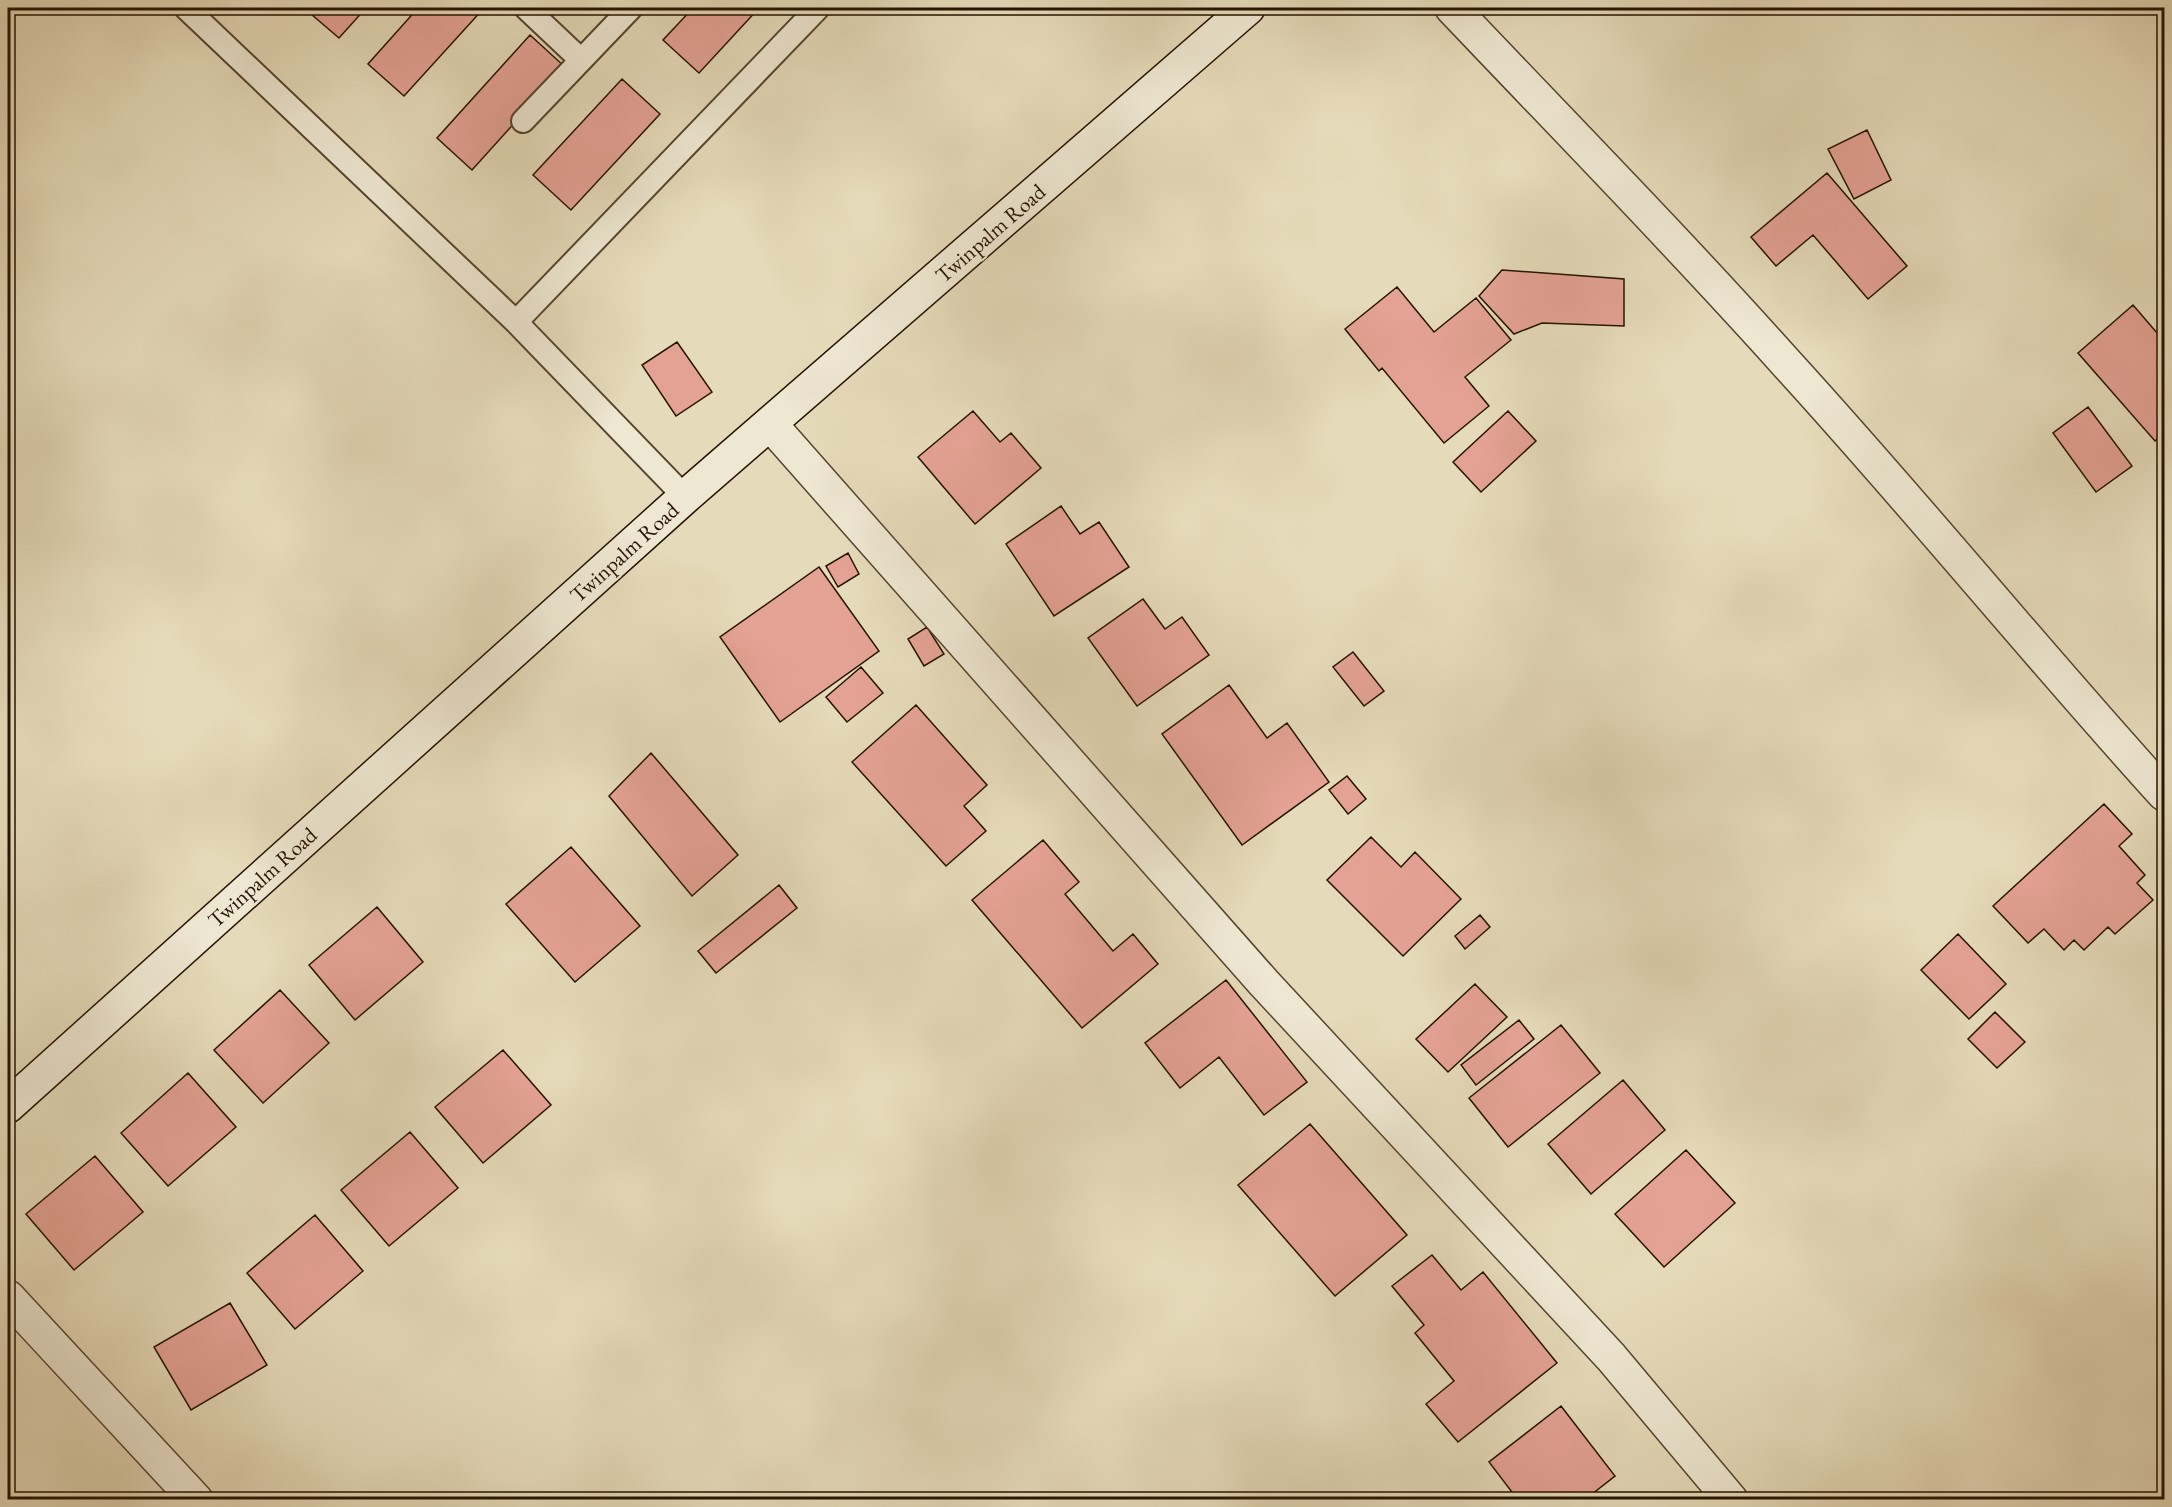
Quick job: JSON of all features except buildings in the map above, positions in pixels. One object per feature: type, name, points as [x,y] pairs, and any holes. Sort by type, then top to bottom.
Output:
[{"type":"street","name":"Twinpalm Road","points":[[15,1093],[686,497],[1248,8]]},
{"type":"street","points":[[1452,8],[1787,363],[1942,537],[2089,711],[2164,794]]},
{"type":"street","points":[[771,425],[1264,982],[1611,1358],[1731,1500]]},
{"type":"street","points":[[8,1297],[195,1500]]},
{"type":"lane","points":[[186,8],[516,322],[686,497]]},
{"type":"lane","points":[[526,8],[581,60]]},
{"type":"lane","points":[[523,121],[631,8]]},
{"type":"lane","points":[[516,322],[818,8]]}]
